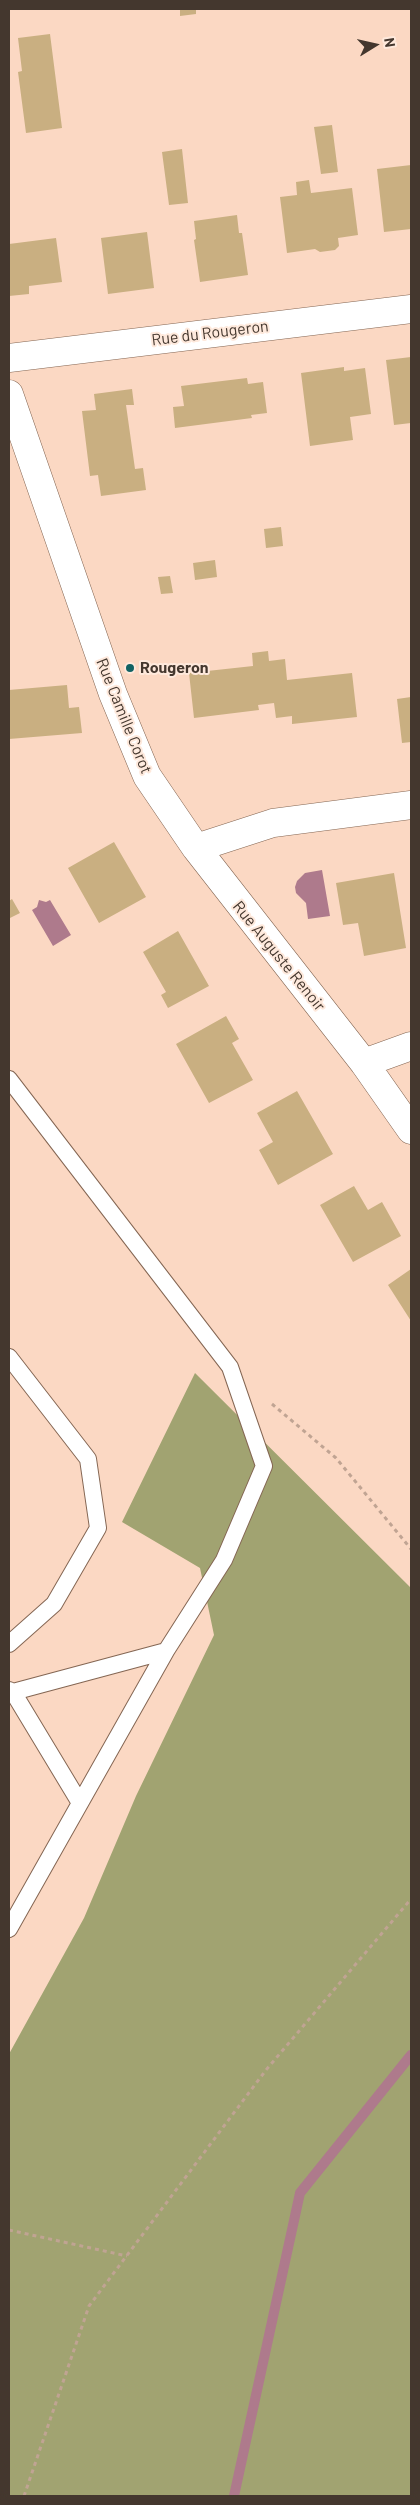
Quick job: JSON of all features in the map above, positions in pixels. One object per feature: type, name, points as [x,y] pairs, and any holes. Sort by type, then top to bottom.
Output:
[{"type":"street","name":"Rue du Rougeron","points":[[9,358],[411,309]]},
{"type":"street","name":"Rue Camille Corot","points":[[9,394],[113,694],[147,776],[196,848]]},
{"type":"street","points":[[196,848],[273,823],[411,805]]},
{"type":"street","name":"Rue Auguste Renoir","points":[[196,848],[239,906],[364,1063],[411,1130]]},
{"type":"street","points":[[364,1063],[411,1046]]},
{"type":"lane","points":[[9,1079],[230,1368],[264,1466],[224,1560],[166,1651],[9,1929]]},
{"type":"lane","points":[[9,1357],[88,1459],[98,1528],[54,1604],[9,1644]]},
{"type":"lane","points":[[80,1803],[11,1691],[166,1651]]},
{"type":"path","points":[[268,1400],[336,1458],[411,1549]]},
{"type":"path","points":[[24,2496],[89,2306],[266,2070],[411,1899]]},
{"type":"path","points":[[9,2230],[127,2256]]},
{"type":"green space","points":[[195,1373],[411,1588],[411,2496],[9,2496],[9,2054],[84,1918],[136,1796],[214,1635],[200,1568],[122,1522]]},
{"type":"shaded area","points":[[322,870],[330,916],[308,919],[306,903],[296,893],[295,887],[297,881],[305,873]]},
{"type":"shaded area","points":[[39,900],[46,902],[50,900],[71,935],[53,946],[32,910],[37,907]]},
{"type":"building","points":[[180,9],[196,9],[196,14],[180,16]]},
{"type":"building","points":[[50,34],[62,128],[26,133],[18,72],[22,71],[18,38]]},
{"type":"building","points":[[332,125],[338,172],[321,174],[314,127]]},
{"type":"building","points":[[182,149],[188,203],[169,205],[162,152]]},
{"type":"building","points":[[411,165],[411,229],[384,232],[377,169]]},
{"type":"building","points":[[309,180],[311,193],[352,188],[358,235],[338,238],[339,246],[335,250],[320,252],[315,249],[287,253],[280,197],[297,195],[296,182]]},
{"type":"building","points":[[237,215],[239,233],[242,233],[248,275],[200,282],[194,240],[196,239],[194,221]]},
{"type":"building","points":[[147,232],[154,288],[108,294],[101,238]]},
{"type":"building","points":[[56,238],[62,282],[29,286],[29,294],[9,296],[9,244]]},
{"type":"building","points":[[411,357],[411,423],[394,425],[386,360]]},
{"type":"building","points":[[344,367],[344,371],[365,368],[371,414],[350,417],[353,440],[310,446],[301,373]]},
{"type":"building","points":[[247,378],[248,384],[263,382],[267,413],[251,415],[252,418],[175,428],[173,407],[184,406],[181,386]]},
{"type":"building","points":[[132,389],[134,405],[126,405],[135,469],[143,468],[146,490],[101,496],[98,475],[90,476],[82,411],[96,410],[94,394]]},
{"type":"building","points":[[281,527],[283,546],[266,548],[264,529]]},
{"type":"building","points":[[215,560],[217,577],[195,580],[193,563]]},
{"type":"building","points":[[170,576],[173,593],[161,594],[158,577]]},
{"type":"building","points":[[268,651],[269,661],[285,659],[287,680],[352,673],[357,717],[292,724],[292,716],[276,718],[274,703],[258,705],[259,710],[194,718],[189,673],[253,666],[252,653]]},
{"type":"building","points":[[67,685],[69,708],[79,707],[82,733],[9,739],[9,690]]},
{"type":"building","points":[[411,697],[411,742],[402,743],[397,699]]},
{"type":"building","points":[[114,842],[146,897],[99,923],[68,868]]},
{"type":"building","points":[[394,873],[406,948],[364,956],[358,923],[343,925],[336,883]]},
{"type":"building","points":[[12,899],[20,913],[10,918],[9,901]]},
{"type":"building","points":[[178,931],[209,986],[168,1008],[161,995],[166,992],[143,952]]},
{"type":"building","points":[[226,1016],[239,1039],[232,1043],[253,1080],[209,1103],[176,1044]]},
{"type":"building","points":[[297,1091],[333,1154],[278,1185],[259,1150],[273,1142],[257,1113]]},
{"type":"building","points":[[354,1186],[368,1210],[382,1202],[401,1236],[353,1262],[320,1205]]},
{"type":"building","points":[[411,1269],[411,1321],[388,1285]]},
{"type":"waterway","points":[[234,2496],[300,2193],[411,2055]]},
{"type":"place","name":"Rougeron","points":[[130,668]]}]
